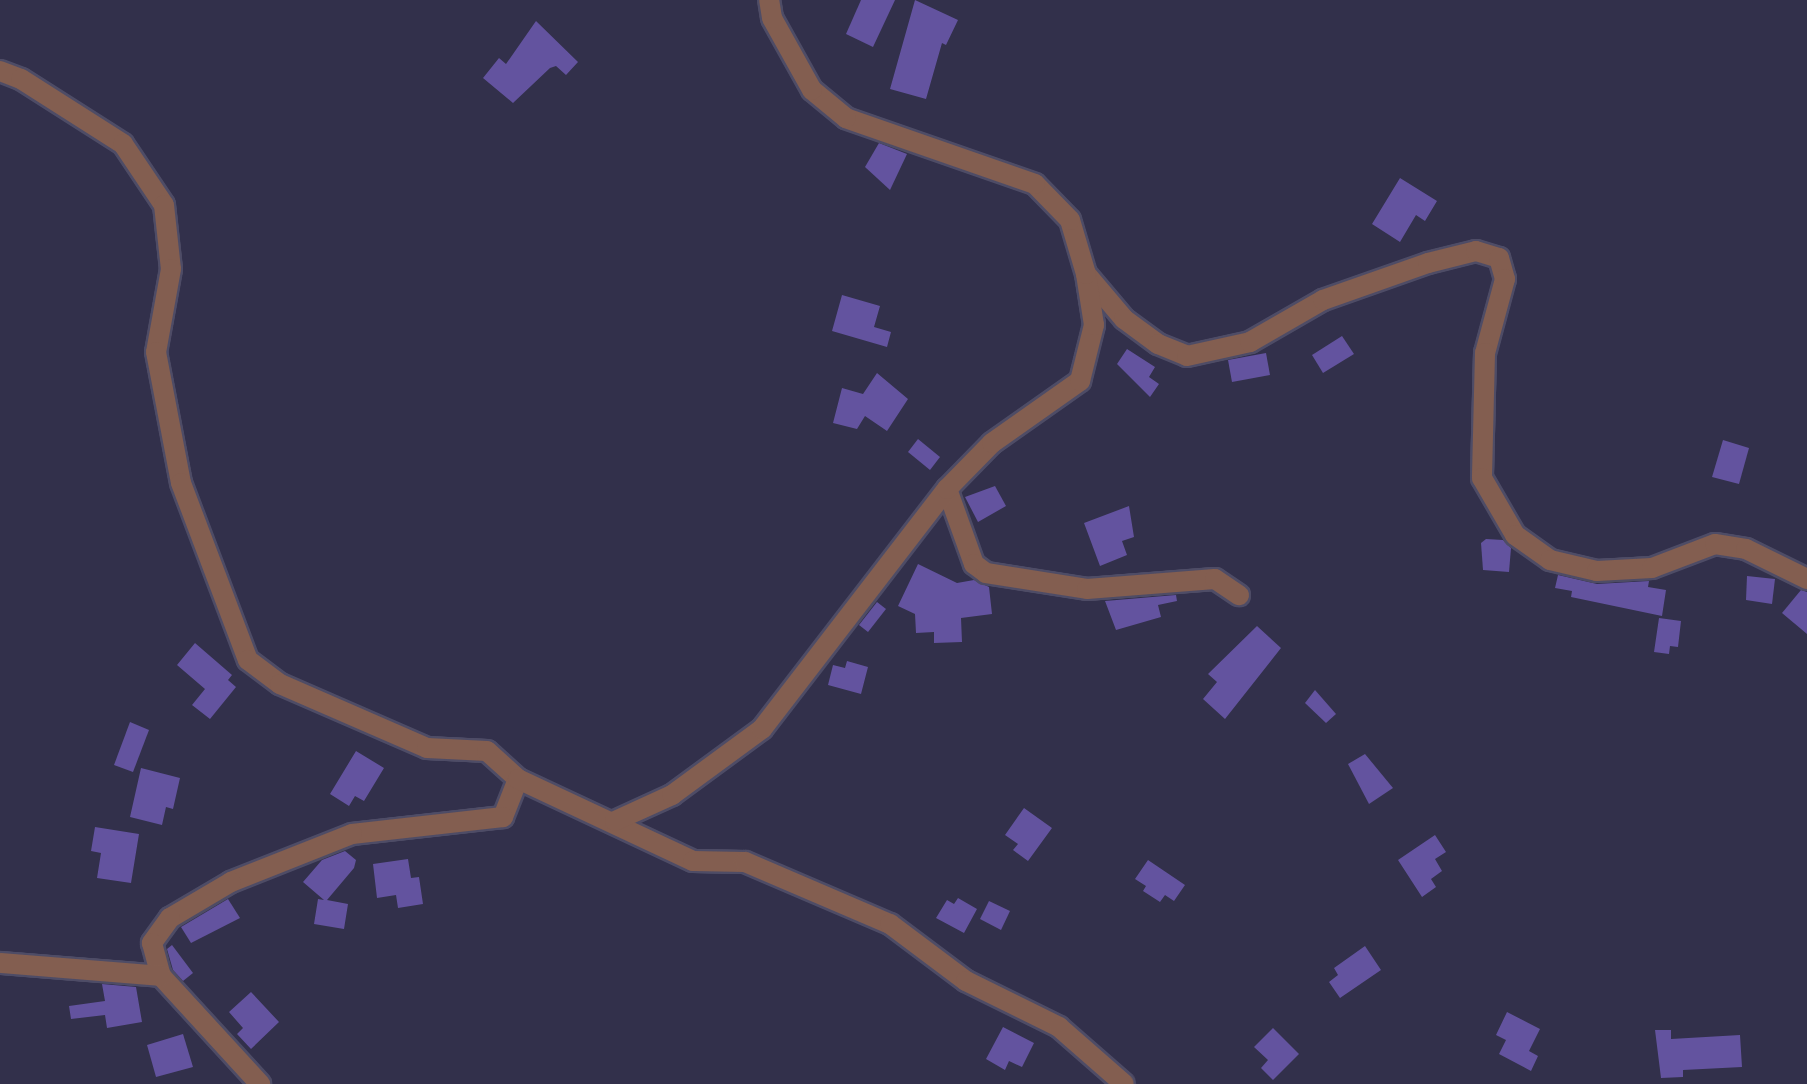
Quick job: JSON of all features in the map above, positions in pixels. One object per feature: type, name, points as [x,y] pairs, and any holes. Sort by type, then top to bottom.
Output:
[{"type":"street","points":[[615,821],[672,795],[762,729],[947,489],[992,443],[1080,381],[1094,325],[1086,274],[1070,220],[1035,184],[846,118],[812,90],[772,18],[769,0]]},
{"type":"street","points":[[0,71],[21,79],[123,144],[164,205],[171,269],[156,352],[181,483],[248,660],[280,684],[427,748],[487,751],[518,779],[615,821],[639,839],[693,861],[745,862],[890,924],[966,981],[1059,1027],[1124,1084]]},
{"type":"street","points":[[1086,274],[1124,319],[1158,344],[1187,356],[1250,342],[1323,300],[1428,263],[1476,251],[1499,258],[1505,279],[1485,353],[1482,478],[1515,535],[1550,560],[1597,571],[1652,568],[1715,544],[1746,549],[1807,579]]},
{"type":"street","points":[[947,489],[974,564],[986,573],[1087,589],[1215,579],[1239,595]]},
{"type":"street","points":[[260,1084],[161,976],[152,943],[170,918],[231,882],[352,834],[503,817],[518,779]]},
{"type":"street","points":[[0,963],[161,976]]},
{"type":"building","points":[[861,0],[895,0],[873,47],[846,34]]},
{"type":"building","points":[[915,0],[958,20],[946,45],[942,43],[926,99],[890,89]]},
{"type":"building","points":[[536,21],[578,62],[566,75],[556,66],[550,68],[513,103],[483,78],[499,58],[506,64]]},
{"type":"building","points":[[879,143],[907,154],[890,190],[865,167]]},
{"type":"building","points":[[1400,178],[1437,201],[1425,221],[1416,215],[1400,242],[1372,224]]},
{"type":"building","points":[[842,295],[880,306],[874,327],[891,332],[887,347],[832,331]]},
{"type":"building","points":[[1342,336],[1354,354],[1323,373],[1312,355]]},
{"type":"building","points":[[1127,349],[1155,367],[1149,377],[1159,384],[1150,397],[1117,364]]},
{"type":"building","points":[[1266,353],[1270,375],[1232,382],[1228,360]]},
{"type":"building","points":[[877,373],[908,399],[887,431],[865,416],[857,429],[833,423],[842,388],[863,394]]},
{"type":"building","points":[[918,439],[940,457],[930,470],[908,452]]},
{"type":"building","points":[[1723,440],[1749,448],[1739,484],[1712,477]]},
{"type":"building","points":[[995,486],[1006,506],[978,522],[965,497]]},
{"type":"building","points":[[1129,506],[1134,537],[1122,541],[1127,555],[1100,566],[1084,523]]},
{"type":"building","points":[[1486,539],[1503,540],[1511,548],[1509,572],[1483,570],[1481,543]]},
{"type":"building","points":[[918,564],[957,583],[974,580],[989,587],[992,614],[961,618],[962,642],[934,643],[934,632],[916,633],[915,614],[898,606]]},
{"type":"building","points":[[1558,575],[1597,584],[1649,581],[1648,587],[1666,590],[1662,616],[1571,597],[1572,591],[1555,588]]},
{"type":"building","points":[[1747,576],[1775,579],[1772,604],[1746,600]]},
{"type":"building","points":[[1801,590],[1807,592],[1807,634],[1782,613]]},
{"type":"building","points":[[1176,595],[1177,601],[1158,605],[1161,617],[1116,630],[1105,601]]},
{"type":"building","points":[[877,602],[886,609],[868,632],[859,625]]},
{"type":"building","points":[[1659,618],[1681,621],[1678,647],[1670,646],[1669,654],[1654,652]]},
{"type":"building","points":[[1257,626],[1281,648],[1225,719],[1203,699],[1217,682],[1208,674]]},
{"type":"building","points":[[195,643],[232,675],[228,680],[236,687],[210,719],[192,705],[205,689],[177,665]]},
{"type":"building","points":[[847,661],[868,667],[861,694],[828,685],[833,665],[845,668]]},
{"type":"building","points":[[1315,690],[1336,714],[1326,723],[1305,703]]},
{"type":"building","points":[[130,722],[149,730],[133,772],[114,765]]},
{"type":"building","points":[[356,751],[384,768],[364,801],[355,796],[349,806],[330,794]]},
{"type":"building","points":[[1365,754],[1393,788],[1369,804],[1348,764]]},
{"type":"building","points":[[141,768],[180,778],[173,809],[166,807],[162,825],[130,817]]},
{"type":"building","points":[[1024,808],[1052,828],[1028,861],[1013,850],[1018,844],[1005,835]]},
{"type":"building","points":[[95,827],[139,834],[131,883],[97,878],[101,853],[91,851]]},
{"type":"building","points":[[1435,835],[1446,852],[1435,859],[1442,871],[1431,879],[1436,887],[1422,897],[1398,860]]},
{"type":"building","points":[[345,851],[356,860],[354,868],[327,900],[348,904],[344,929],[314,924],[318,899],[324,900],[303,882],[322,860]]},
{"type":"building","points":[[408,859],[411,878],[419,877],[423,904],[398,908],[396,895],[377,898],[373,864]]},
{"type":"building","points":[[1148,860],[1185,885],[1174,901],[1165,895],[1160,902],[1143,891],[1146,886],[1135,879]]},
{"type":"building","points":[[958,898],[977,909],[964,933],[936,918],[947,900],[954,904]]},
{"type":"building","points":[[228,899],[240,918],[191,943],[181,927]]},
{"type":"building","points":[[989,901],[1010,911],[1001,930],[980,919]]},
{"type":"building","points":[[172,945],[193,973],[183,981],[173,970],[167,949]]},
{"type":"building","points":[[1365,946],[1381,970],[1340,998],[1329,982],[1338,975],[1334,968]]},
{"type":"building","points":[[102,984],[136,987],[142,1022],[107,1028],[105,1015],[71,1019],[69,1006],[105,1001]]},
{"type":"building","points":[[251,992],[279,1022],[251,1049],[237,1034],[243,1028],[229,1012]]},
{"type":"building","points":[[1507,1012],[1540,1029],[1529,1051],[1538,1056],[1531,1071],[1499,1054],[1506,1040],[1496,1035]]},
{"type":"building","points":[[1003,1027],[1034,1043],[1022,1067],[1009,1061],[1005,1070],[986,1059]]},
{"type":"building","points":[[1273,1028],[1299,1054],[1273,1080],[1261,1068],[1268,1060],[1254,1047]]},
{"type":"building","points":[[1655,1030],[1671,1030],[1671,1039],[1740,1035],[1742,1067],[1683,1070],[1683,1077],[1661,1078]]},
{"type":"building","points":[[183,1034],[193,1067],[156,1077],[147,1045]]}]
